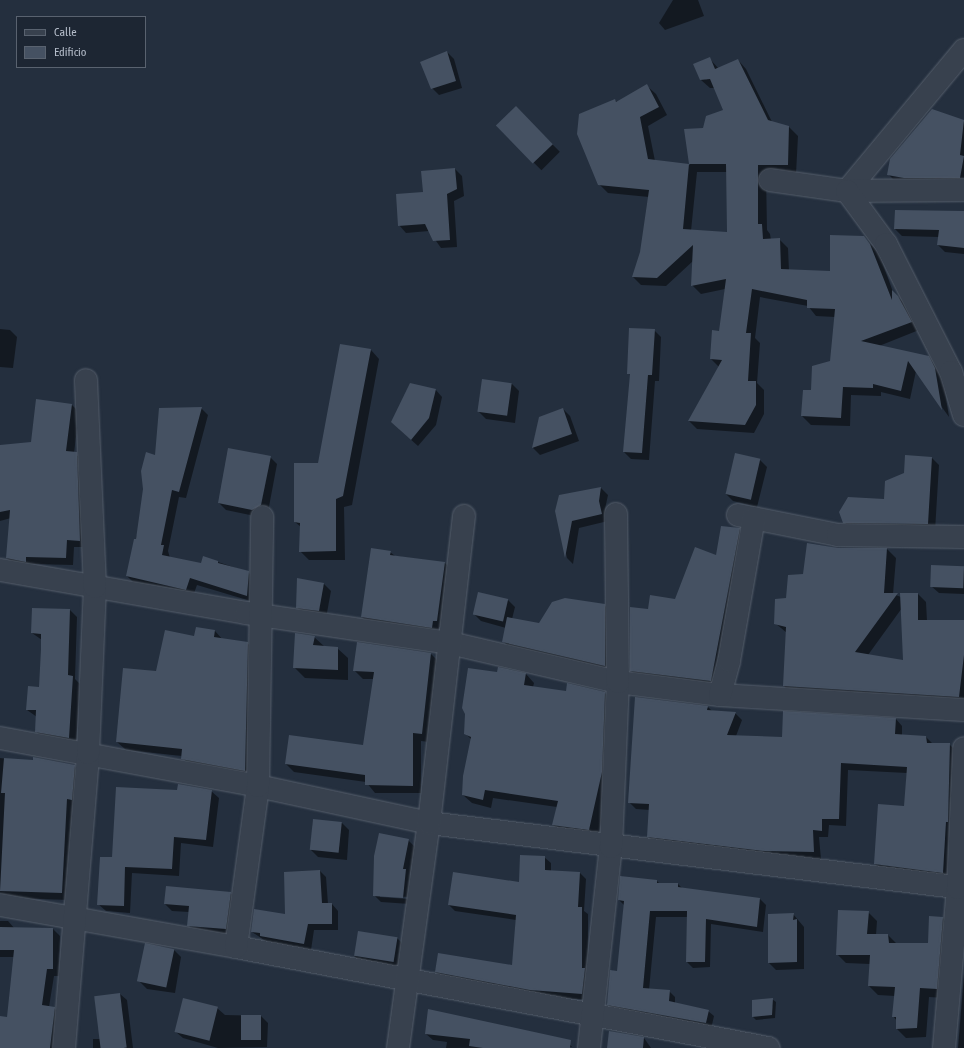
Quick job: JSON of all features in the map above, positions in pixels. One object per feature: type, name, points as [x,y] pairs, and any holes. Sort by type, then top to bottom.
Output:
[{"type":"street","points":[[847,191],[964,50]]},
{"type":"street","points":[[770,180],[847,191],[964,190]]},
{"type":"street","points":[[847,191],[886,244],[951,372],[964,415]]},
{"type":"street","points":[[64,1048],[88,753],[95,587],[86,380]]},
{"type":"street","points":[[589,1048],[611,847],[618,682],[616,514]]},
{"type":"street","points":[[398,1048],[409,980],[429,823],[464,516]]},
{"type":"street","points":[[236,946],[258,786],[262,615],[262,517]]},
{"type":"street","points":[[720,695],[730,661],[746,517],[838,535],[964,537]]},
{"type":"street","points":[[0,570],[262,615],[450,643],[618,682],[720,695],[964,710]]},
{"type":"street","points":[[0,738],[88,753],[258,786],[429,823],[611,847],[961,888]]},
{"type":"street","points":[[944,1048],[961,888],[964,748]]},
{"type":"street","points":[[0,905],[75,920],[236,946],[592,1016],[768,1048]]},
{"type":"building","points":[[447,51],[456,81],[431,89],[420,62]]},
{"type":"building","points":[[710,57],[715,69],[738,59],[768,120],[789,126],[788,165],[758,165],[758,224],[762,224],[763,239],[780,238],[781,269],[830,271],[830,235],[864,236],[870,244],[892,300],[892,290],[898,296],[912,322],[861,341],[929,356],[935,368],[942,410],[908,361],[901,391],[873,384],[873,388],[843,387],[841,418],[801,416],[803,390],[811,390],[812,366],[830,361],[835,309],[807,308],[807,300],[752,289],[746,333],[751,333],[748,381],[756,381],[756,405],[745,425],[688,421],[722,360],[710,359],[712,330],[719,331],[726,279],[691,286],[693,245],[657,278],[632,277],[640,252],[649,190],[598,185],[577,134],[579,114],[615,99],[616,102],[647,84],[659,107],[640,117],[648,159],[689,164],[684,129],[703,128],[706,116],[723,110],[710,79],[700,80],[693,64]],"holes":[[[689,164],[726,164],[727,232],[683,229]]]},
{"type":"building","points":[[516,106],[553,144],[533,164],[496,125]]},
{"type":"building","points":[[932,109],[964,120],[960,155],[964,156],[960,178],[904,178],[887,175],[890,159]]},
{"type":"building","points":[[455,168],[457,189],[447,194],[450,240],[433,241],[425,224],[398,226],[396,194],[423,192],[421,171]]},
{"type":"building","points":[[895,210],[964,211],[964,248],[937,245],[939,230],[894,229]]},
{"type":"building","points":[[629,328],[655,329],[652,375],[648,375],[642,453],[623,452],[630,374],[627,374]]},
{"type":"building","points":[[340,344],[371,349],[343,496],[336,499],[336,551],[299,552],[300,523],[294,522],[294,463],[318,463]]},
{"type":"building","points":[[482,379],[512,383],[507,416],[477,412]]},
{"type":"building","points":[[410,383],[436,389],[429,418],[411,440],[391,422]]},
{"type":"building","points":[[36,399],[72,404],[66,451],[77,452],[80,541],[67,540],[66,558],[26,557],[26,562],[6,558],[10,510],[0,512],[0,445],[31,442]]},
{"type":"building","points":[[202,407],[179,492],[172,490],[161,545],[164,545],[162,555],[201,563],[203,556],[218,561],[218,563],[249,571],[247,596],[190,578],[186,590],[126,576],[134,539],[136,539],[143,489],[141,471],[146,452],[155,455],[159,408]]},
{"type":"building","points":[[563,408],[572,434],[532,448],[539,417]]},
{"type":"building","points":[[228,448],[271,456],[261,505],[252,510],[218,503]]},
{"type":"building","points":[[735,453],[760,459],[751,500],[726,494]]},
{"type":"building","points":[[905,455],[932,457],[928,524],[843,523],[839,512],[848,497],[884,499],[885,481],[904,473]]},
{"type":"building","points":[[601,487],[599,501],[602,514],[572,521],[565,558],[555,511],[559,495]]},
{"type":"building","points":[[721,526],[740,528],[711,681],[630,671],[630,607],[648,609],[650,595],[675,599],[695,547],[716,555]]},
{"type":"building","points":[[807,543],[838,548],[887,548],[884,593],[898,593],[855,652],[903,660],[900,593],[918,593],[918,620],[964,620],[964,655],[959,697],[783,686],[786,627],[774,624],[775,599],[786,598],[788,575],[803,574]]},
{"type":"building","points":[[371,548],[391,551],[390,555],[445,562],[437,621],[433,621],[432,628],[361,617]]},
{"type":"building","points":[[931,565],[964,566],[963,588],[930,587]]},
{"type":"building","points":[[297,578],[324,583],[319,611],[296,608]]},
{"type":"building","points":[[478,592],[508,599],[503,621],[473,614]]},
{"type":"building","points":[[565,598],[605,604],[605,666],[502,642],[507,617],[539,623],[552,602]]},
{"type":"building","points":[[32,608],[70,609],[68,675],[73,676],[69,738],[35,732],[36,710],[26,710],[28,686],[39,687],[41,634],[31,633]]},
{"type":"building","points":[[196,627],[215,630],[214,637],[248,642],[245,771],[181,759],[182,749],[116,742],[123,668],[156,671],[165,630],[194,636]]},
{"type":"building","points":[[295,633],[315,636],[313,645],[338,647],[338,670],[293,668]]},
{"type":"building","points":[[357,642],[431,653],[422,734],[413,733],[413,786],[365,785],[365,775],[285,764],[289,735],[363,745],[374,672],[353,671]]},
{"type":"building","points":[[498,667],[526,673],[524,685],[566,691],[567,683],[605,692],[602,772],[589,830],[552,825],[558,801],[485,790],[483,800],[462,795],[463,776],[471,737],[464,734],[465,714],[462,708],[468,668],[497,672]]},
{"type":"building","points":[[635,697],[708,706],[707,710],[736,712],[727,735],[782,737],[783,711],[896,718],[895,734],[926,736],[927,743],[950,743],[948,822],[946,822],[943,873],[874,864],[878,804],[904,806],[907,767],[841,763],[839,819],[822,819],[822,831],[813,830],[814,852],[765,851],[647,837],[649,804],[628,803]]},
{"type":"building","points":[[33,757],[75,765],[72,800],[67,799],[62,893],[0,891],[5,793],[1,793],[4,758],[33,760]]},
{"type":"building","points":[[178,784],[212,790],[206,840],[174,837],[172,869],[125,867],[124,906],[97,905],[100,857],[112,857],[116,787],[177,790]]},
{"type":"building","points":[[313,819],[342,822],[339,853],[310,850]]},
{"type":"building","points":[[379,833],[409,839],[403,869],[406,869],[403,898],[373,896],[374,856]]},
{"type":"building","points":[[520,855],[545,856],[545,870],[580,872],[578,907],[582,907],[582,968],[585,968],[582,994],[530,990],[435,972],[438,953],[512,965],[516,915],[448,905],[453,872],[519,882]]},
{"type":"building","points":[[320,870],[322,903],[332,903],[332,924],[308,924],[304,944],[260,936],[260,933],[251,932],[254,909],[285,914],[284,872]]},
{"type":"building","points":[[620,876],[657,880],[657,883],[678,883],[678,887],[760,898],[757,927],[706,919],[705,962],[686,962],[687,911],[650,911],[643,988],[670,990],[669,1001],[709,1010],[706,1023],[607,1005],[610,970],[617,971],[624,901],[618,900]]},
{"type":"building","points":[[166,886],[231,892],[226,929],[187,926],[189,906],[164,904]]},
{"type":"building","points":[[838,910],[869,911],[867,934],[888,934],[889,943],[928,943],[929,916],[943,917],[937,989],[920,988],[917,1028],[896,1029],[896,1017],[892,1017],[895,987],[868,986],[870,955],[836,955]]},
{"type":"building","points":[[794,913],[793,920],[797,919],[797,962],[768,963],[768,914]]},
{"type":"building","points":[[0,927],[53,928],[53,969],[47,969],[42,1005],[55,1007],[50,1048],[0,1048],[0,1016],[7,1017],[14,950],[0,950]]},
{"type":"building","points":[[358,931],[398,937],[394,962],[354,956]]},
{"type":"building","points":[[145,943],[174,949],[166,987],[137,981]]},
{"type":"building","points":[[120,993],[127,1048],[101,1048],[94,996]]},
{"type":"building","points":[[183,998],[218,1007],[209,1041],[175,1032]]},
{"type":"building","points":[[773,998],[772,1015],[752,1017],[752,1000]]},
{"type":"building","points":[[428,1009],[571,1040],[570,1048],[483,1048],[469,1046],[470,1039],[425,1034]]},
{"type":"building","points":[[241,1015],[261,1015],[261,1040],[241,1040]]},
{"type":"building","points":[[609,1031],[644,1037],[643,1048],[607,1048]]}]
